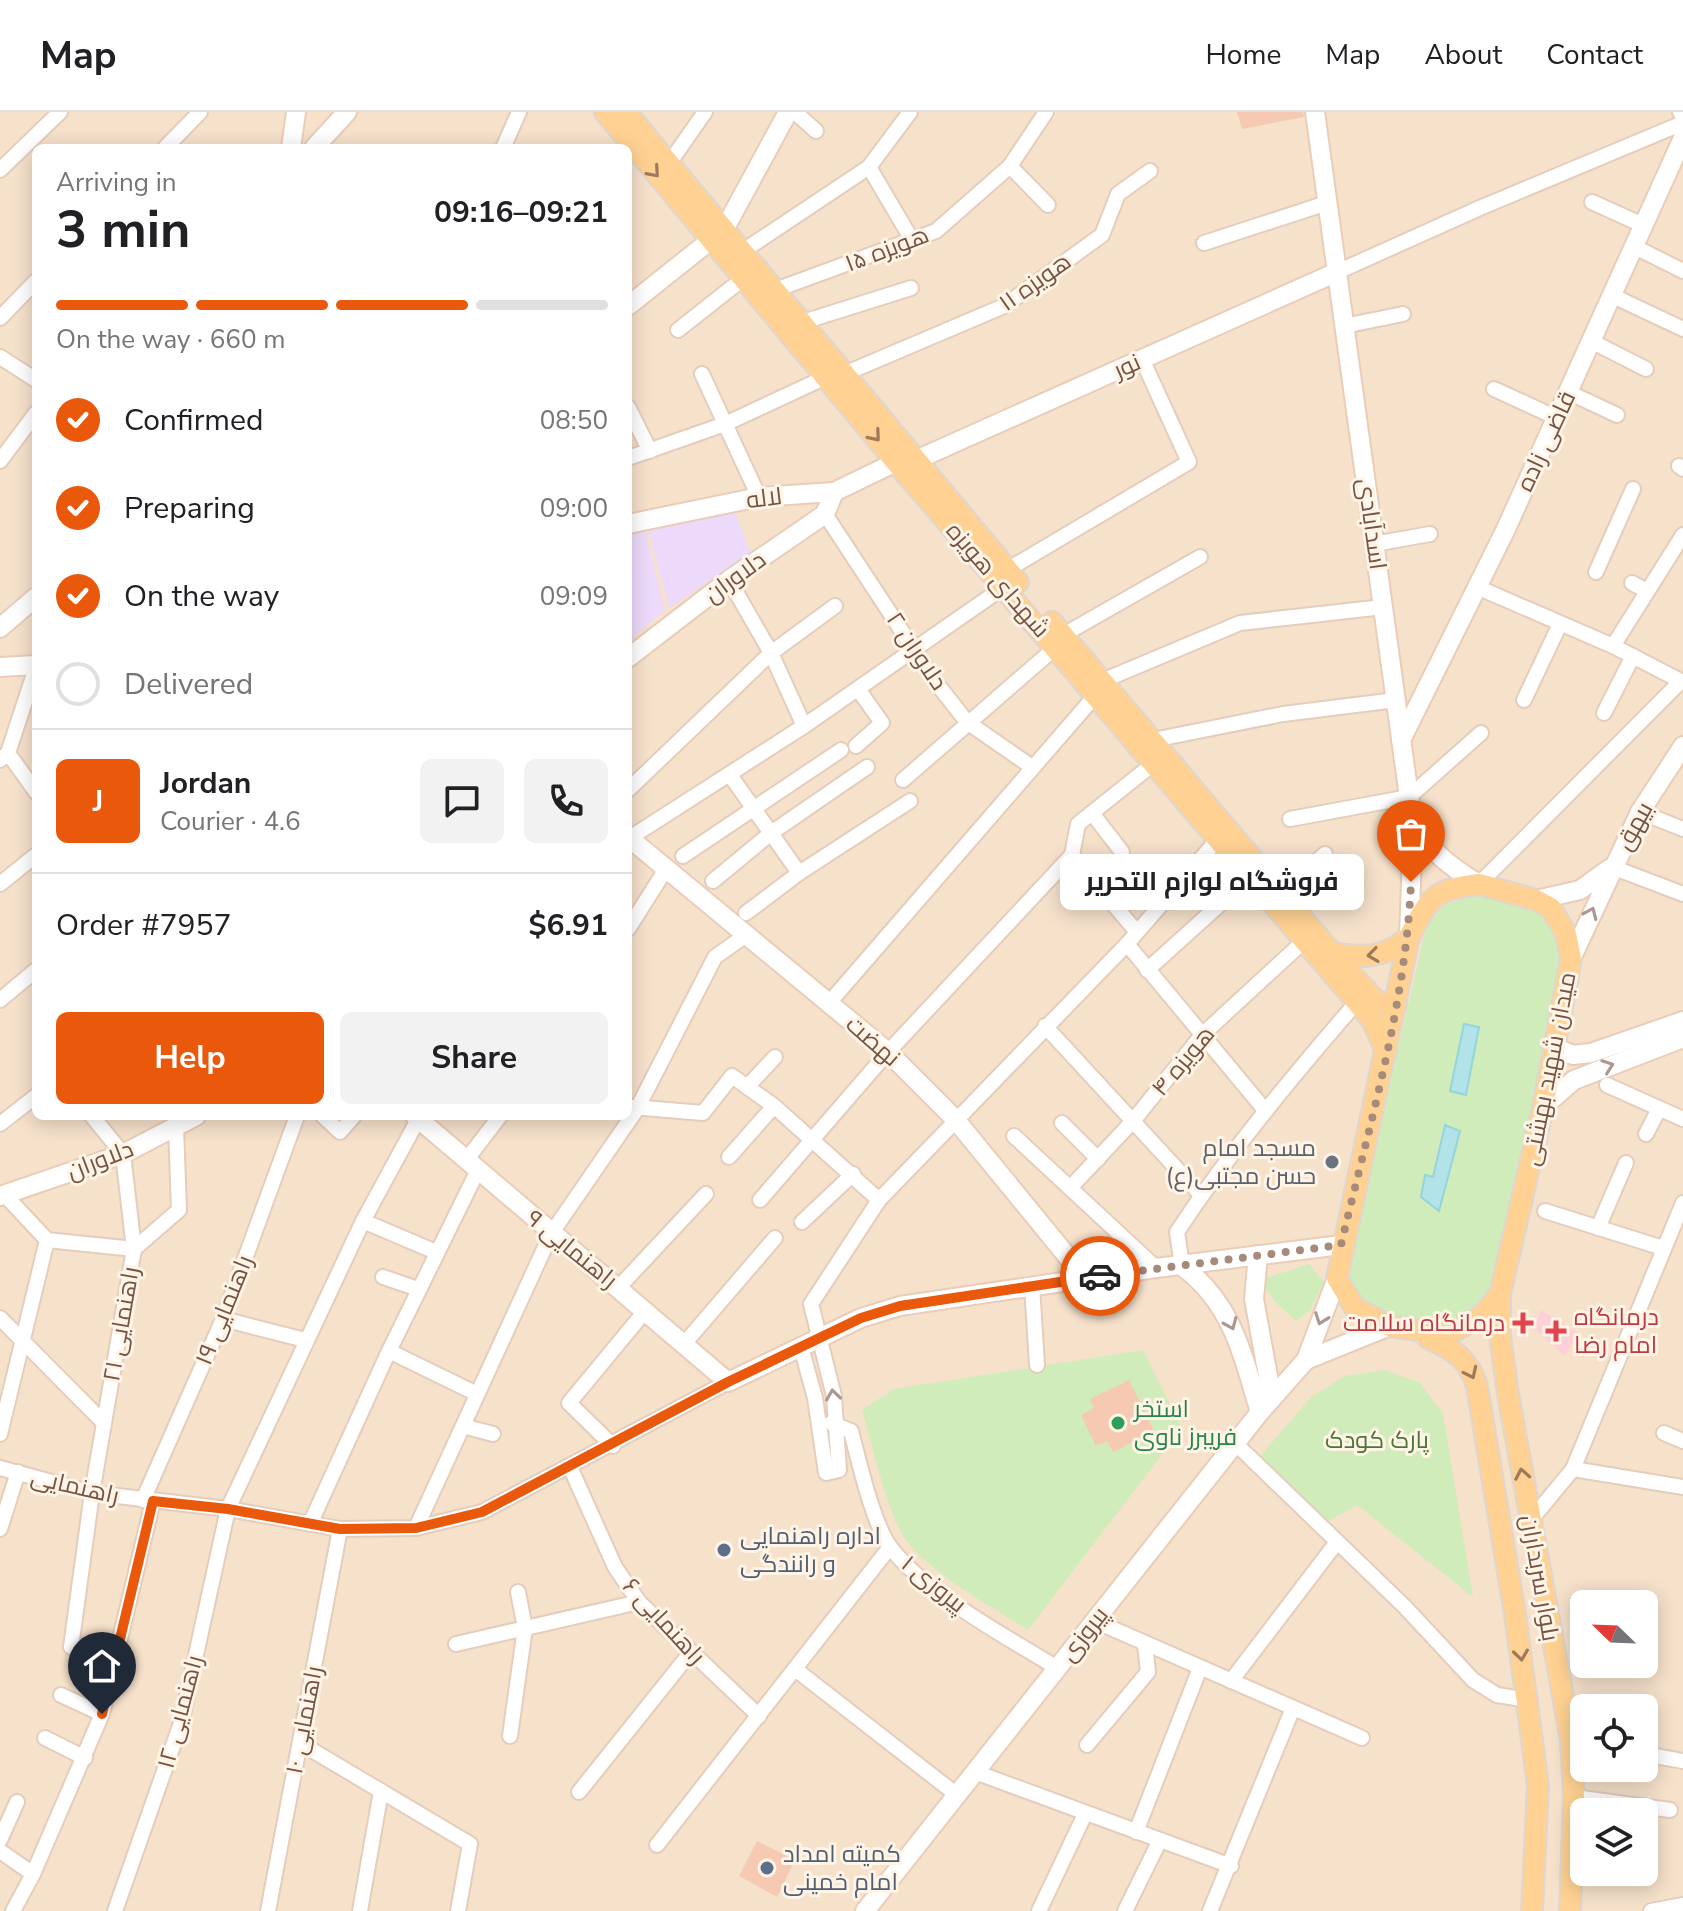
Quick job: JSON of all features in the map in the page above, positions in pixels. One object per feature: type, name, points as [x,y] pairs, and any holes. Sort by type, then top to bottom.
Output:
[{"type":"main road","name":"شهدای هویزه","points":[[605,112],[618,142]]},
{"type":"main road","name":"شهدای هویزه","points":[[626,112],[670,162],[719,233],[744,278],[835,376],[1059,641],[1153,764],[1248,879],[1303,942],[1375,1008]]},
{"type":"main road","name":"شهدای هویزه","points":[[632,155],[743,251],[803,322],[835,376]]},
{"type":"main road","name":"شهدای هویزه","points":[[1098,689],[1153,740],[1332,953],[1375,1008],[1386,1051]]},
{"type":"main road","points":[[1500,1294],[1482,1316],[1447,1335],[1400,1328],[1355,1308],[1337,1278],[1341,1245],[1386,1051],[1375,1008],[1425,906],[1446,888],[1479,884],[1536,900]]},
{"type":"main road","name":"میدان شهید بهشتی","points":[[1500,1294],[1543,1107],[1571,959],[1566,934],[1551,908],[1536,900]]},
{"type":"main road","points":[[1332,953],[1358,957],[1385,954],[1409,937]]},
{"type":"main road","name":"بلوار سربداران","points":[[1500,1294],[1500,1336],[1530,1521],[1545,1609],[1570,1712]]},
{"type":"main road","name":"بلوار سربداران","points":[[1400,1328],[1455,1350],[1470,1365],[1515,1614],[1538,1785],[1532,1911]]},
{"type":"main road","points":[[1515,1614],[1545,1609]]},
{"type":"main road","name":"بلوار سربداران","points":[[1570,1911],[1575,1782]]},
{"type":"street","points":[[0,170],[60,112]]},
{"type":"street","points":[[169,144],[200,112]]},
{"type":"street","points":[[292,144],[296,112]]},
{"type":"street","points":[[318,144],[347,112]]},
{"type":"street","points":[[505,144],[519,112]]},
{"type":"street","points":[[670,162],[705,112]]},
{"type":"street","points":[[632,303],[719,233],[788,112]]},
{"type":"street","points":[[795,112],[816,131]]},
{"type":"street","points":[[743,251],[869,167],[910,112]]},
{"type":"street","name":"هویزه ۱۵","points":[[775,290],[936,231],[1010,166],[1046,112]]},
{"type":"street","name":"اسدآبادی","points":[[1315,112],[1413,826],[1409,937]]},
{"type":"street","points":[[1337,272],[1683,123]]},
{"type":"street","name":"قاضی زاده","points":[[1401,740],[1593,342],[1683,138]]},
{"type":"street","points":[[1010,166],[1048,205]]},
{"type":"street","points":[[869,167],[912,240]]},
{"type":"street","name":"هویزه ۱۱","points":[[632,457],[725,424],[1004,306],[1102,235],[1118,194],[1150,171]]},
{"type":"street","points":[[1592,202],[1645,226]]},
{"type":"street","points":[[1204,243],[1327,203]]},
{"type":"street","points":[[1635,247],[1683,271]]},
{"type":"street","name":"نور","points":[[906,461],[1337,272]]},
{"type":"street","points":[[678,330],[744,278]]},
{"type":"street","points":[[0,318],[32,285]]},
{"type":"street","points":[[803,322],[911,288]]},
{"type":"street","points":[[1613,296],[1683,329]]},
{"type":"street","points":[[1344,326],[1403,314]]},
{"type":"street","points":[[1593,342],[1646,369]]},
{"type":"street","points":[[0,357],[32,377]]},
{"type":"street","points":[[632,836],[730,775],[858,689],[1006,578],[1189,462],[1142,359]]},
{"type":"street","points":[[702,374],[759,497]]},
{"type":"street","points":[[1494,389],[1557,418]]},
{"type":"street","points":[[1568,392],[1617,415]]},
{"type":"street","points":[[632,415],[650,451]]},
{"type":"street","points":[[0,461],[32,418]]},
{"type":"street","name":"لاله","points":[[632,519],[759,497],[834,492],[906,461]]},
{"type":"street","points":[[1596,572],[1633,489]]},
{"type":"street","points":[[825,514],[834,492]]},
{"type":"street","name":"دلاوران","points":[[632,655],[729,580],[825,514]]},
{"type":"street","name":"دلاوران ۲","points":[[825,514],[967,722],[1032,767]]},
{"type":"street","points":[[1374,544],[1430,534]]},
{"type":"street","points":[[1613,646],[1683,535]]},
{"type":"street","points":[[903,780],[1059,641],[1200,557]]},
{"type":"street","points":[[729,580],[771,653],[804,726]]},
{"type":"street","points":[[1632,583],[1647,591]]},
{"type":"street","points":[[1413,826],[1431,850],[1453,870],[1479,884],[1682,682],[1613,646],[1477,587]]},
{"type":"street","points":[[0,628],[32,600]]},
{"type":"street","points":[[632,786],[771,653],[835,606]]},
{"type":"street","points":[[829,1003],[1098,689],[1240,623],[1383,607]]},
{"type":"street","points":[[1524,700],[1560,624]]},
{"type":"street","points":[[1604,713],[1633,656]]},
{"type":"street","points":[[0,667],[32,666]]},
{"type":"street","points":[[32,677],[4,756],[32,788]]},
{"type":"street","points":[[683,856],[755,811],[882,723],[858,689]]},
{"type":"street","points":[[1153,740],[1283,714],[1396,700]]},
{"type":"street","points":[[1290,819],[1409,797],[1481,733]]},
{"type":"street","name":"بیهق","points":[[1571,959],[1640,812],[1680,757]]},
{"type":"street","points":[[760,1200],[888,1052],[1072,855],[1078,824],[1153,764]]},
{"type":"street","points":[[713,881],[771,833],[867,767]]},
{"type":"street","points":[[730,775],[799,873]]},
{"type":"street","points":[[746,913],[799,873],[910,801]]},
{"type":"street","points":[[1640,812],[1683,829]]},
{"type":"street","points":[[1092,813],[1122,852]]},
{"type":"street","points":[[801,1347],[819,1424],[826,1473],[839,1470],[834,1396],[822,1337],[811,1304],[879,1200],[1127,944],[1218,839]]},
{"type":"street","name":"نهضت","points":[[632,841],[888,1052],[955,1119],[1085,1278]]},
{"type":"street","points":[[1281,892],[1325,854]]},
{"type":"street","points":[[1072,855],[1136,931]]},
{"type":"street","points":[[0,884],[32,858]]},
{"type":"street","points":[[1536,900],[1580,890],[1612,867],[1683,894]]},
{"type":"street","points":[[632,923],[666,869]]},
{"type":"street","points":[[1147,970],[1248,879]]},
{"type":"street","points":[[746,935],[715,957],[632,1107],[703,1113],[732,1076],[774,1106],[879,1200]]},
{"type":"street","name":"هویزه ۴","points":[[1070,1188],[1133,1121],[1202,1035],[1303,942]]},
{"type":"street","points":[[1127,944],[1264,1109]]},
{"type":"street","points":[[0,1000],[32,973]]},
{"type":"street","points":[[1266,1405],[1221,1303],[1202,1280],[1182,1266],[1177,1232],[1264,1109],[1375,1008]]},
{"type":"street","points":[[1045,1026],[1201,1195]]},
{"type":"street","points":[[1554,1047],[1573,1055],[1591,1053],[1683,1027]]},
{"type":"street","points":[[1543,1107],[1574,1080],[1683,1027]]},
{"type":"street","points":[[747,1087],[775,1057]]},
{"type":"street","points":[[1607,1085],[1683,1119]]},
{"type":"street","points":[[0,1124],[32,1099]]},
{"type":"street","points":[[729,1157],[774,1106]]},
{"type":"street","points":[[1646,1134],[1659,1109]]},
{"type":"street","points":[[95,1120],[123,1154]]},
{"type":"street","name":"دلاوران","points":[[2,1195],[123,1154],[189,1120]]},
{"type":"street","name":"راهنمایی ۱۹","points":[[13,1911],[33,1874],[102,1714],[148,1501],[223,1319],[296,1120]]},
{"type":"street","points":[[327,1120],[340,1132],[350,1120]]},
{"type":"street","name":"راهنمایی ۱۲","points":[[115,1911],[181,1723],[228,1509],[305,1340],[416,1120]]},
{"type":"street","name":"راهنمایی ۹","points":[[422,1120],[551,1234],[619,1287],[728,1382]]},
{"type":"street","points":[[310,1524],[436,1252],[473,1164],[498,1120]]},
{"type":"street","points":[[416,1528],[551,1234],[624,1120]]},
{"type":"street","points":[[1062,1123],[1098,1159]]},
{"type":"street","points":[[2,1195],[47,1240],[134,1249],[179,1210],[176,1127]]},
{"type":"street","points":[[1014,1136],[1156,1268]]},
{"type":"street","name":"راهنمایی ۲۱","points":[[71,1647],[92,1493],[134,1249],[123,1154]]},
{"type":"street","points":[[1598,1228],[1626,1163]]},
{"type":"street","points":[[802,1222],[853,1174]]},
{"type":"street","points":[[619,1287],[706,1194]]},
{"type":"street","points":[[1530,1521],[1573,1469],[1683,1203]]},
{"type":"street","points":[[1545,1211],[1663,1248]]},
{"type":"street","points":[[363,1221],[436,1252]]},
{"type":"street","points":[[684,1344],[775,1238]]},
{"type":"street","points":[[0,1434],[47,1240]]},
{"type":"street","name":"راهنمایی","points":[[0,1468],[92,1493],[228,1509],[340,1529],[416,1528],[482,1512],[613,1446],[728,1382],[861,1318],[900,1306],[1156,1268],[1341,1245]]},
{"type":"street","points":[[1258,1255],[1254,1299],[1266,1405]]},
{"type":"street","points":[[383,1277],[418,1289]]},
{"type":"street","points":[[1306,1360],[1337,1278]]},
{"type":"street","points":[[1032,1286],[1037,1365]]},
{"type":"street","points":[[613,1446],[569,1403],[646,1310]]},
{"type":"street","points":[[0,1318],[104,1423]]},
{"type":"street","points":[[223,1319],[305,1340]]},
{"type":"street","points":[[1306,1360],[1400,1328]]},
{"type":"street","points":[[389,1351],[477,1394]]},
{"type":"street","name":"پیروزی","points":[[865,1911],[1235,1443],[1306,1360]]},
{"type":"street","points":[[819,1424],[836,1422]]},
{"type":"street","name":"پیروزی ۱","points":[[836,1422],[851,1431],[865,1484],[890,1547],[965,1610],[1057,1668]]},
{"type":"street","points":[[463,1426],[493,1434]]},
{"type":"street","points":[[1664,1433],[1683,1441]]},
{"type":"street","points":[[1235,1443],[1405,1607],[1473,1680],[1497,1695],[1528,1700]]},
{"type":"street","name":"راهنمایی ۶","points":[[570,1467],[615,1567],[639,1602],[759,1716]]},
{"type":"street","points":[[1573,1469],[1683,1487]]},
{"type":"street","points":[[0,1529],[18,1472]]},
{"type":"street","name":"راهنمایی ۱۰","points":[[268,1911],[340,1529]]},
{"type":"street","points":[[1231,1681],[1337,1542]]},
{"type":"street","points":[[657,1845],[890,1547]]},
{"type":"street","points":[[510,1736],[525,1628],[518,1592]]},
{"type":"street","points":[[456,1644],[639,1602]]},
{"type":"street","points":[[1095,1621],[1362,1738]]},
{"type":"street","points":[[1087,1745],[1148,1672],[1145,1645]]},
{"type":"street","points":[[579,1792],[691,1652]]},
{"type":"street","points":[[1136,1832],[1200,1668]]},
{"type":"street","points":[[795,1669],[957,1795]]},
{"type":"street","points":[[61,1695],[102,1714]]},
{"type":"street","points":[[1210,1911],[1231,1866],[1293,1708]]},
{"type":"street","points":[[45,1738],[85,1758]]},
{"type":"street","points":[[300,1743],[470,1844],[458,1911]]},
{"type":"street","points":[[1658,1757],[1683,1761]]},
{"type":"street","points":[[975,1772],[1231,1866]]},
{"type":"street","points":[[360,1911],[381,1791]]},
{"type":"street","points":[[1574,1797],[1670,1810]]},
{"type":"street","points":[[0,1840],[17,1802]]},
{"type":"street","points":[[1039,1911],[1085,1814]]},
{"type":"street","points":[[1125,1911],[1160,1840]]},
{"type":"street","points":[[0,1851],[33,1874]]},
{"type":"street","points":[[1651,1911],[1683,1905]]},
{"type":"shaded area","points":[[0,112],[1683,112],[1683,1911],[0,1911]]},
{"type":"shaded area","points":[[733,508],[751,553],[669,608],[647,526]]},
{"type":"shaded area","points":[[645,529],[665,610],[632,639],[632,532]]},
{"type":"shaded area","name":"درمانگاه امام رضا","points":[[1541,1310],[1579,1334],[1565,1356],[1534,1328]]},
{"type":"green space","points":[[1470,895],[1508,898],[1534,906],[1551,926],[1563,963],[1500,1273],[1483,1300],[1467,1317],[1452,1324],[1439,1325],[1394,1317],[1369,1306],[1352,1286],[1349,1259],[1428,919],[1445,905]],"holes":[[[1464,1025],[1479,1028],[1466,1095],[1450,1091]]]},
{"type":"green space","points":[[1309,1264],[1324,1282],[1310,1310],[1296,1321],[1275,1302],[1260,1280]]},
{"type":"green space","points":[[1143,1350],[1182,1428],[1028,1630],[950,1580],[909,1544],[894,1517],[862,1410],[894,1389]]},
{"type":"green space","name":"پارک کودک","points":[[1384,1370],[1419,1382],[1443,1413],[1473,1597],[1357,1505],[1316,1528],[1250,1468],[1311,1397],[1345,1376]]},
{"type":"water","points":[[1464,1024],[1479,1027],[1466,1095],[1450,1091]]},
{"type":"water","points":[[1445,1125],[1460,1131],[1439,1211],[1421,1197],[1425,1175],[1433,1177]]},
{"type":"building","points":[[1237,112],[1303,112],[1304,117],[1242,129]]},
{"type":"building","name":"استخر فریبرز ناوی","points":[[1129,1380],[1154,1431],[1113,1452],[1107,1441],[1096,1446],[1081,1415],[1094,1408],[1090,1399]]},
{"type":"building","name":"کمیته امداد امام خمینی","points":[[757,1841],[795,1860],[777,1897],[739,1876]]},
{"type":"way so far","points":[[1100,1276],[1341,1245],[1409,937],[1411,882]]},
{"type":"place","name":"فروشگاه لوازم التحریر","points":[[1411,882]]},
{"type":"place","name":"مسجد امام حسن مجتبی(ع)","points":[[1332,1162]]},
{"type":"place","name":"درمانگاه سلامت","points":[[1523,1323]]},
{"type":"place","name":"درمانگاه امام رضا","points":[[1556,1331]]},
{"type":"place","name":"استخر فریبرز ناوی","points":[[1118,1423]]},
{"type":"place","name":"اداره راهنمایی و رانندگی","points":[[724,1550]]},
{"type":"place","name":"کمیته امداد امام خمینی","points":[[767,1868]]},
{"type":"route","points":[[102,1714],[153,1501],[228,1509],[340,1529],[416,1528],[482,1512],[613,1446],[728,1382],[861,1318],[900,1306],[1100,1276]]}]
